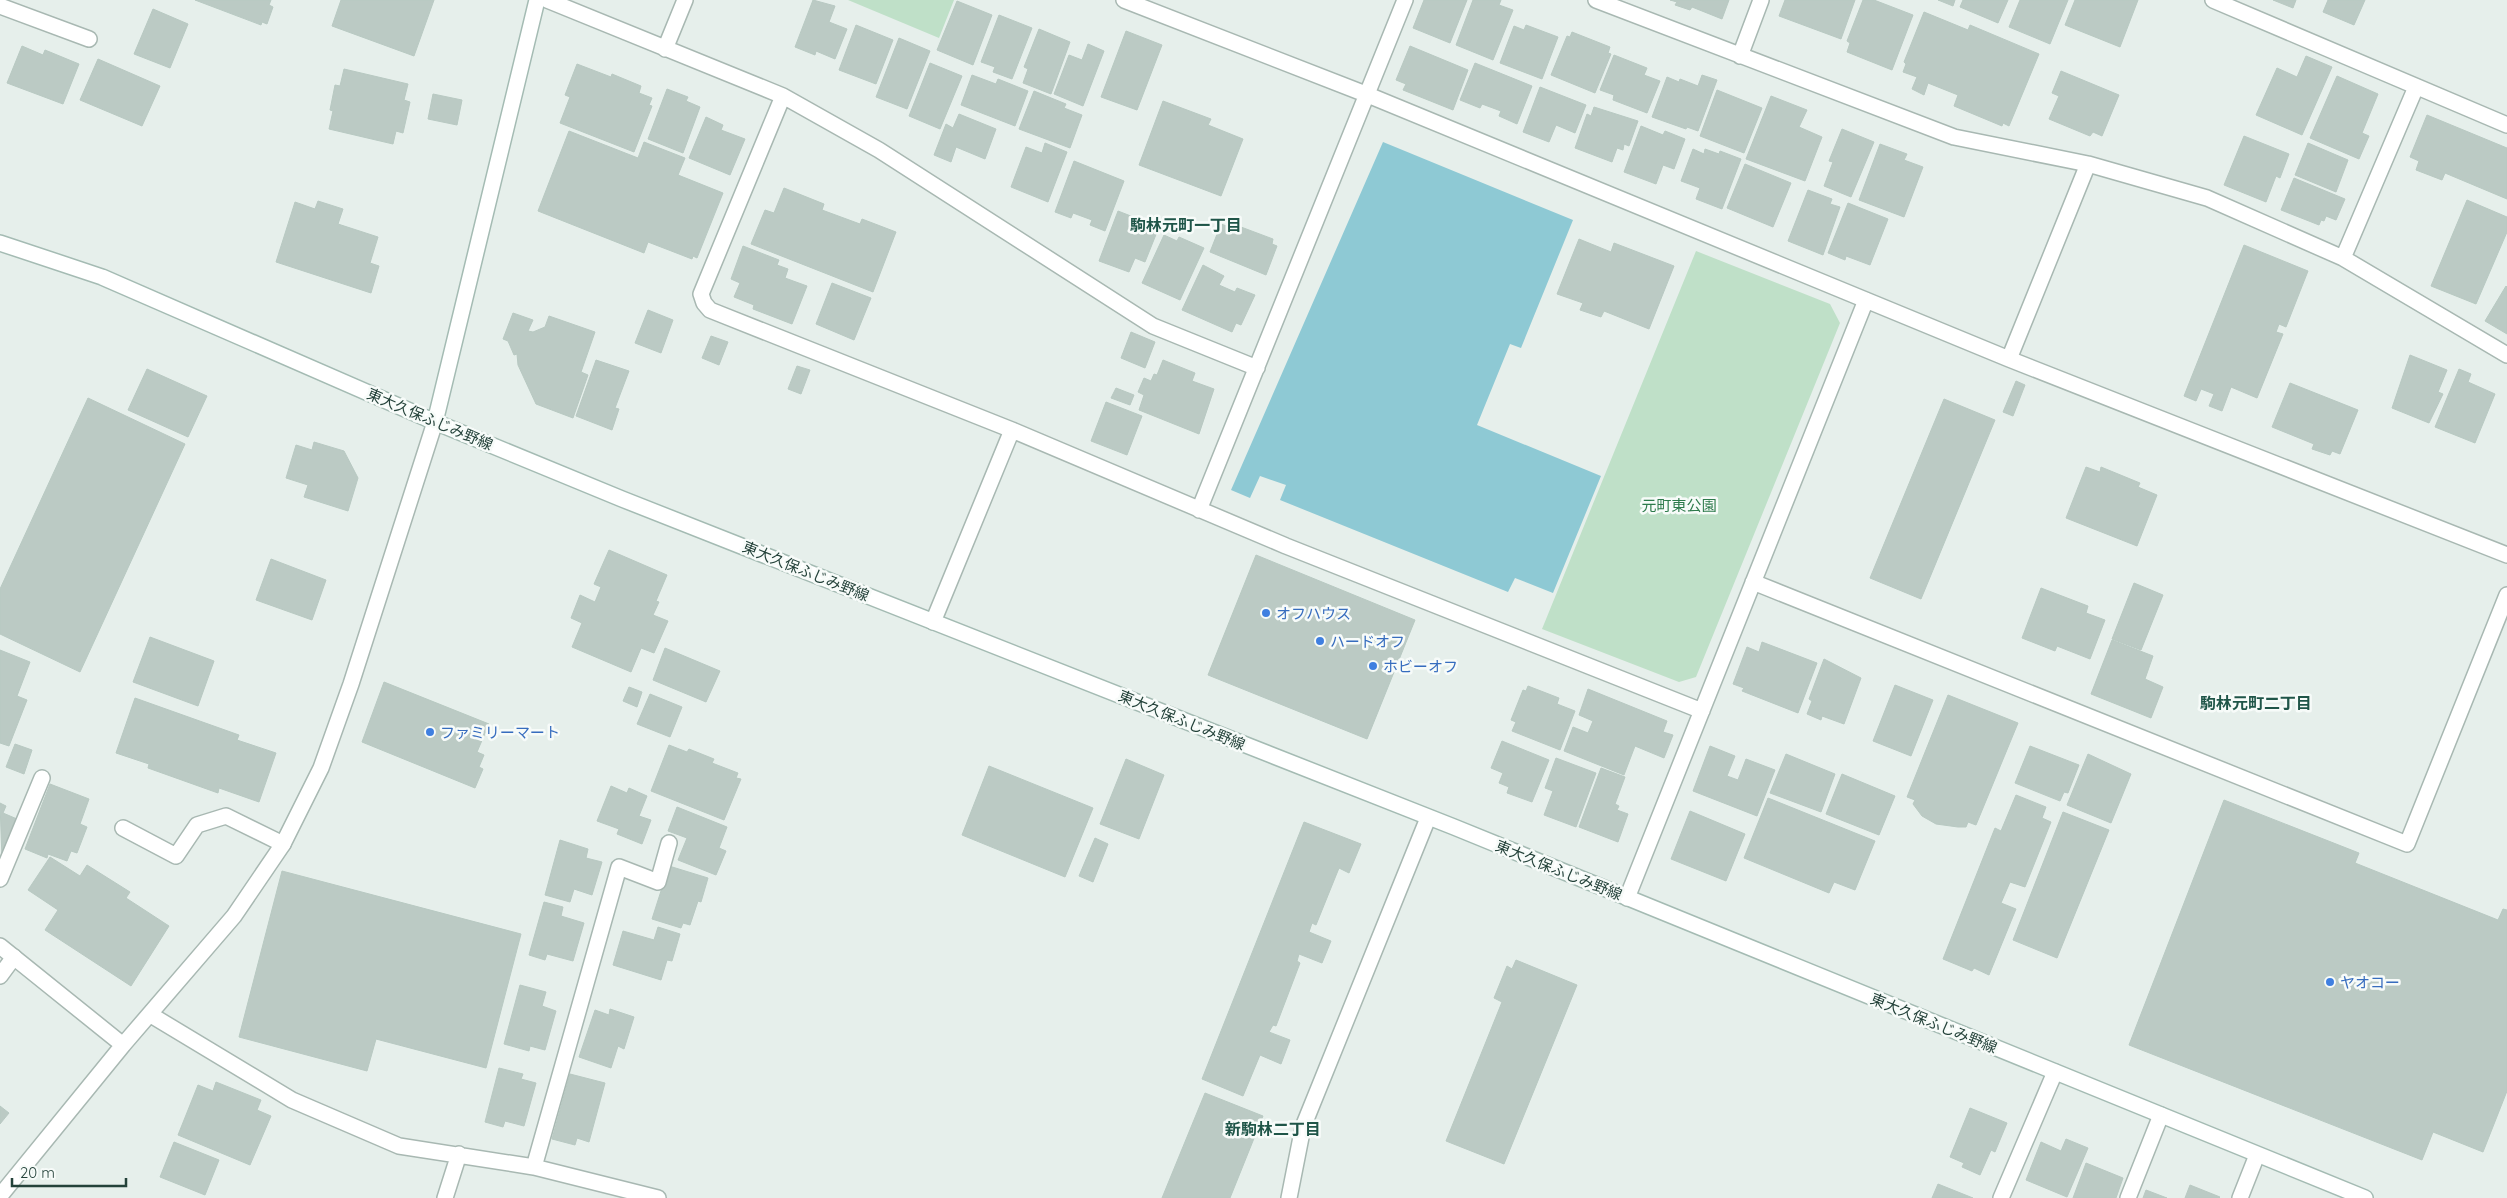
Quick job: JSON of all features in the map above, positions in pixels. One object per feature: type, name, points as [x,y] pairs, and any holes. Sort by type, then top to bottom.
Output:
[{"type":"street","points":[[0,1196],[123,1045],[151,1015],[234,916],[283,844],[321,768],[348,693],[435,422],[537,0]]},
{"type":"street","points":[[547,0],[783,96],[880,150],[1153,326],[1257,368]]},
{"type":"street","points":[[665,49],[685,0]]},
{"type":"street","points":[[1124,0],[1368,95],[2009,359],[2507,555]]},
{"type":"street","points":[[1200,510],[1405,0]]},
{"type":"street","points":[[1596,0],[1954,137],[2088,164],[2207,198],[2343,258],[2507,355]]},
{"type":"street","points":[[1740,56],[1762,0]]},
{"type":"street","points":[[2213,0],[2507,125]]},
{"type":"street","points":[[0,6],[89,39]]},
{"type":"street","points":[[2343,258],[2416,87]]},
{"type":"street","points":[[783,96],[702,294],[704,303],[710,310],[1012,430],[1200,510],[1702,711]]},
{"type":"street","points":[[2009,359],[2088,164]]},
{"type":"street","name":"東大久保ふじみ野線","points":[[0,242],[102,277],[435,422],[1627,898],[2365,1198]]},
{"type":"street","points":[[1627,898],[1866,300]]},
{"type":"street","points":[[933,622],[1012,430]]},
{"type":"street","points":[[1753,582],[2407,844],[2507,595]]},
{"type":"street","points":[[0,879],[42,778]]},
{"type":"street","points":[[122,828],[176,856],[198,825],[226,816],[283,844]]},
{"type":"street","points":[[1289,1198],[1304,1127],[1428,818]]},
{"type":"street","points":[[534,1167],[619,867],[658,882],[669,843]]},
{"type":"street","points":[[0,946],[123,1045]]},
{"type":"street","points":[[0,976],[14,957]]},
{"type":"street","points":[[151,1015],[292,1100],[399,1146],[534,1167],[658,1198]]},
{"type":"street","points":[[2001,1198],[2054,1072]]},
{"type":"street","points":[[2128,1198],[2161,1115]]},
{"type":"street","points":[[445,1198],[459,1154]]},
{"type":"street","points":[[2240,1198],[2257,1155]]},
{"type":"green space","points":[[848,0],[954,0],[939,38]]},
{"type":"green space","name":"元町東公園","points":[[1696,251],[1830,304],[1840,323],[1696,677],[1679,682],[1542,629]]},
{"type":"water","points":[[1383,142],[1573,220],[1521,348],[1510,344],[1477,425],[1601,476],[1553,593],[1515,578],[1508,592],[1280,500],[1286,485],[1260,476],[1250,498],[1231,490]]},
{"type":"building","points":[[195,0],[271,0],[269,5],[273,7],[267,24],[262,22],[261,25]]},
{"type":"building","points":[[341,0],[434,0],[414,56],[332,26]]},
{"type":"building","points":[[813,0],[835,6],[829,22],[847,29],[835,59],[816,51],[815,55],[795,47]]},
{"type":"building","points":[[1424,0],[1467,0],[1450,43],[1413,28]]},
{"type":"building","points":[[1473,0],[1501,0],[1499,5],[1513,10],[1493,60],[1456,45]]},
{"type":"building","points":[[1670,0],[1729,0],[1722,19],[1692,7],[1690,10],[1675,5],[1677,2]]},
{"type":"building","points":[[1785,0],[1855,0],[1841,39],[1779,16]]},
{"type":"building","points":[[1863,0],[1874,0],[1913,15],[1892,70],[1847,52],[1850,43],[1847,41]]},
{"type":"building","points":[[1938,0],[1955,0],[1953,6]]},
{"type":"building","points":[[1963,0],[2008,0],[1998,23],[1960,7]]},
{"type":"building","points":[[2020,0],[2068,0],[2050,44],[2009,27]]},
{"type":"building","points":[[2075,0],[2138,0],[2120,47],[2065,25]]},
{"type":"building","points":[[2273,0],[2296,0],[2293,8]]},
{"type":"building","points":[[2328,0],[2365,0],[2354,25],[2323,12]]},
{"type":"building","points":[[957,1],[992,15],[973,65],[937,50]]},
{"type":"building","points":[[153,9],[188,24],[170,68],[134,54]]},
{"type":"building","points":[[1924,12],[1968,30],[1970,25],[2039,54],[2009,126],[2003,123],[2002,126],[1954,106],[1958,95],[1928,83],[1924,95],[1912,89],[1917,77],[1903,72],[1906,64],[1904,62]]},
{"type":"building","points":[[999,15],[1032,28],[1012,79],[993,72],[995,67],[981,62]]},
{"type":"building","points":[[856,25],[893,40],[876,84],[839,70]]},
{"type":"building","points":[[1526,25],[1558,37],[1542,79],[1500,63],[1514,26],[1524,30]]},
{"type":"building","points":[[1039,29],[1070,42],[1051,94],[1023,83],[1028,69],[1024,67]]},
{"type":"building","points":[[1126,31],[1162,45],[1137,110],[1101,97]]},
{"type":"building","points":[[1572,32],[1610,47],[1608,53],[1611,54],[1595,93],[1551,75],[1567,36],[1570,37]]},
{"type":"building","points":[[899,38],[930,51],[907,109],[876,97]]},
{"type":"building","points":[[1088,44],[1104,51],[1083,106],[1054,94],[1069,55],[1082,60]]},
{"type":"building","points":[[22,46],[43,55],[45,50],[79,64],[63,104],[7,83]]},
{"type":"building","points":[[1410,46],[1468,70],[1453,110],[1403,90],[1406,84],[1396,80]]},
{"type":"building","points":[[1614,55],[1647,68],[1644,75],[1660,81],[1647,113],[1613,100],[1614,95],[1600,90]]},
{"type":"building","points":[[2306,56],[2332,67],[2302,135],[2256,115],[2277,68],[2297,77]]},
{"type":"building","points":[[98,59],[160,86],[142,126],[80,100]]},
{"type":"building","points":[[930,63],[962,76],[940,129],[909,116]]},
{"type":"building","points":[[1475,63],[1532,86],[1517,124],[1499,116],[1501,111],[1482,104],[1480,108],[1460,100]]},
{"type":"building","points":[[577,64],[611,77],[612,74],[641,86],[639,93],[652,98],[649,105],[652,106],[634,152],[560,123],[570,97],[565,95]]},
{"type":"building","points":[[344,69],[408,84],[404,100],[410,102],[403,133],[396,131],[393,144],[329,129],[333,111],[330,110],[335,85],[340,86]]},
{"type":"building","points":[[2061,71],[2119,95],[2102,136],[2093,132],[2090,136],[2049,119],[2059,96],[2052,93]]},
{"type":"building","points":[[972,75],[996,84],[998,79],[1028,91],[1015,126],[961,105]]},
{"type":"building","points":[[1702,75],[1717,80],[1698,131],[1687,127],[1686,129],[1652,117],[1667,77],[1679,82],[1680,79],[1698,86]]},
{"type":"building","points":[[2337,76],[2378,94],[2362,133],[2369,136],[2359,159],[2310,138]]},
{"type":"building","points":[[1540,87],[1586,105],[1575,133],[1556,125],[1549,142],[1523,132]]},
{"type":"building","points":[[667,89],[688,97],[686,101],[700,107],[683,153],[648,139]]},
{"type":"building","points":[[1717,90],[1762,108],[1744,153],[1700,136]]},
{"type":"building","points":[[1034,91],[1066,104],[1064,108],[1082,115],[1070,148],[1019,129]]},
{"type":"building","points":[[433,94],[462,100],[457,125],[428,119]]},
{"type":"building","points":[[1771,96],[1807,110],[1799,127],[1822,137],[1805,181],[1746,159]]},
{"type":"building","points":[[1163,101],[1211,119],[1208,125],[1243,139],[1221,196],[1139,165]]},
{"type":"building","points":[[1594,107],[1638,121],[1629,146],[1624,144],[1623,150],[1617,148],[1612,162],[1575,148],[1587,114],[1591,116]]},
{"type":"building","points":[[959,114],[996,129],[985,159],[956,147],[951,162],[934,155],[946,124],[953,128]]},
{"type":"building","points":[[2427,115],[2507,148],[2507,199],[2445,173],[2442,180],[2416,170],[2419,161],[2410,157]]},
{"type":"building","points":[[706,117],[723,125],[721,130],[745,139],[730,175],[689,158]]},
{"type":"building","points":[[1641,126],[1663,135],[1665,131],[1685,139],[1674,169],[1663,165],[1656,184],[1624,172]]},
{"type":"building","points":[[1842,129],[1874,142],[1851,197],[1824,186],[1833,162],[1829,161]]},
{"type":"building","points":[[569,131],[638,158],[644,142],[685,158],[678,175],[723,193],[697,258],[693,256],[692,259],[648,242],[644,253],[538,211]]},
{"type":"building","points":[[2244,136],[2289,154],[2280,178],[2276,176],[2266,202],[2224,185]]},
{"type":"building","points":[[1045,143],[1067,152],[1048,202],[1011,187],[1026,147],[1042,153]]},
{"type":"building","points":[[2308,143],[2348,160],[2336,192],[2295,175]]},
{"type":"building","points":[[1880,144],[1907,154],[1904,160],[1923,167],[1904,217],[1859,200]]},
{"type":"building","points":[[1693,149],[1704,154],[1705,149],[1719,154],[1720,151],[1741,159],[1722,209],[1696,199],[1700,188],[1681,181]]},
{"type":"building","points":[[1074,161],[1124,181],[1105,231],[1090,225],[1092,220],[1073,213],[1071,218],[1055,212]]},
{"type":"building","points":[[1745,164],[1791,183],[1773,227],[1727,208]]},
{"type":"building","points":[[2294,178],[2345,199],[2336,220],[2326,216],[2319,225],[2281,210]]},
{"type":"building","points":[[784,188],[824,204],[822,210],[860,224],[862,219],[896,232],[873,292],[751,244],[765,210],[774,213]]},
{"type":"building","points":[[1808,190],[1832,199],[1830,204],[1840,207],[1823,255],[1788,241]]},
{"type":"building","points":[[2467,200],[2507,217],[2507,232],[2476,304],[2431,286]]},
{"type":"building","points":[[318,201],[343,209],[338,224],[378,237],[370,263],[379,266],[371,293],[276,262],[295,202],[315,209]]},
{"type":"building","points":[[1848,203],[1888,219],[1870,265],[1846,256],[1845,260],[1828,253]]},
{"type":"building","points":[[1118,211],[1159,227],[1145,262],[1135,258],[1129,272],[1099,261]]},
{"type":"building","points":[[1221,224],[1232,228],[1233,224],[1273,239],[1272,244],[1277,246],[1266,275],[1210,252]]},
{"type":"building","points":[[1164,235],[1177,241],[1179,237],[1204,248],[1180,300],[1142,283]]},
{"type":"building","points":[[1579,239],[1611,252],[1614,243],[1674,266],[1649,329],[1604,311],[1601,317],[1580,310],[1583,303],[1557,294]]},
{"type":"building","points":[[2244,245],[2308,271],[2286,327],[2279,324],[2276,332],[2283,334],[2257,398],[2231,387],[2222,411],[2209,406],[2214,394],[2201,389],[2196,401],[2184,396]]},
{"type":"building","points":[[743,246],[779,260],[777,265],[788,269],[785,278],[807,286],[792,324],[753,309],[754,305],[734,297],[740,283],[731,279]]},
{"type":"building","points":[[1203,265],[1224,276],[1219,285],[1235,292],[1237,288],[1255,295],[1241,325],[1236,323],[1232,332],[1182,310]]},
{"type":"building","points":[[832,283],[871,298],[854,340],[816,324]]},
{"type":"building","points":[[2507,287],[2507,334],[2485,321]]},
{"type":"building","points":[[648,310],[673,320],[661,353],[635,343]]},
{"type":"building","points":[[513,313],[533,320],[528,331],[533,332],[545,327],[549,316],[595,332],[581,372],[588,375],[573,418],[536,404],[518,365],[517,354],[514,355],[508,341],[503,339]]},
{"type":"building","points":[[1131,332],[1155,342],[1145,368],[1121,358]]},
{"type":"building","points":[[711,336],[728,342],[719,365],[702,358]]},
{"type":"building","points":[[2410,355],[2447,370],[2438,392],[2443,394],[2429,423],[2392,408]]},
{"type":"building","points":[[596,360],[629,371],[615,408],[619,409],[612,430],[576,416]]},
{"type":"building","points":[[1163,360],[1195,373],[1192,381],[1214,389],[1199,434],[1139,410],[1144,395],[1138,392],[1144,378],[1151,381],[1154,374],[1157,375]]},
{"type":"building","points":[[797,366],[810,370],[801,394],[788,389]]},
{"type":"building","points":[[147,369],[207,396],[188,437],[128,410]]},
{"type":"building","points":[[2459,369],[2471,374],[2468,382],[2495,394],[2475,443],[2435,427]]},
{"type":"building","points":[[2016,381],[2025,385],[2013,416],[2003,412]]},
{"type":"building","points":[[2290,383],[2358,410],[2340,454],[2332,451],[2330,455],[2312,449],[2314,444],[2272,427]]},
{"type":"building","points":[[1116,388],[1134,395],[1130,405],[1111,398]]},
{"type":"building","points":[[88,398],[185,444],[80,672],[0,634],[0,589]]},
{"type":"building","points":[[1944,399],[1995,420],[1921,599],[1870,578]]},
{"type":"building","points":[[1106,402],[1142,416],[1127,455],[1091,441]]},
{"type":"building","points":[[314,442],[344,451],[358,478],[348,511],[304,497],[308,485],[286,478],[296,445],[312,450]]},
{"type":"building","points":[[2086,467],[2100,472],[2101,467],[2140,483],[2138,487],[2157,495],[2137,546],[2066,518]]},
{"type":"building","points":[[609,550],[667,575],[656,601],[659,602],[653,615],[668,621],[654,653],[641,648],[631,672],[572,647],[582,623],[571,618],[580,595],[595,602],[601,587],[594,584]]},
{"type":"building","points":[[1256,555],[1415,620],[1367,739],[1208,675]]},
{"type":"building","points":[[271,559],[326,580],[312,620],[256,600]]},
{"type":"building","points":[[2134,583],[2163,595],[2141,650],[2112,639]]},
{"type":"building","points":[[2041,588],[2088,606],[2086,613],[2105,620],[2090,659],[2057,646],[2055,651],[2022,638]]},
{"type":"building","points":[[150,637],[214,661],[198,706],[133,682]]},
{"type":"building","points":[[2112,640],[2153,656],[2145,679],[2163,687],[2151,718],[2091,694]]},
{"type":"building","points":[[1762,642],[1817,663],[1798,713],[1742,691],[1744,688],[1733,684],[1747,647],[1759,652]]},
{"type":"building","points":[[665,648],[720,671],[706,702],[653,680]]},
{"type":"building","points":[[0,650],[30,662],[17,696],[27,700],[9,746],[0,743]]},
{"type":"building","points":[[1824,659],[1861,678],[1844,724],[1822,716],[1821,720],[1807,714],[1812,701],[1809,699]]},
{"type":"building","points":[[384,682],[489,724],[477,752],[484,755],[479,767],[483,769],[475,788],[362,742]]},
{"type":"building","points":[[1895,685],[1933,700],[1911,756],[1873,741]]},
{"type":"building","points":[[1528,686],[1559,698],[1557,704],[1575,711],[1560,750],[1512,731],[1516,722],[1511,720],[1523,690],[1526,691]]},
{"type":"building","points":[[629,687],[642,692],[637,707],[623,701]]},
{"type":"building","points":[[1588,689],[1667,721],[1663,732],[1673,735],[1664,758],[1635,746],[1624,775],[1564,751],[1573,727],[1588,733],[1593,721],[1579,715]]},
{"type":"building","points":[[650,694],[682,707],[670,737],[637,724]]},
{"type":"building","points":[[1948,695],[2018,723],[1976,825],[1968,822],[1966,827],[1936,824],[1922,816],[1913,804],[1915,800],[1907,797]]},
{"type":"building","points":[[135,698],[239,735],[237,740],[276,753],[259,802],[219,788],[218,793],[148,768],[149,764],[116,753]]},
{"type":"building","points":[[1502,741],[1549,760],[1532,802],[1507,793],[1509,787],[1499,783],[1503,773],[1491,768]]},
{"type":"building","points":[[15,744],[32,750],[24,774],[6,767]]},
{"type":"building","points":[[669,745],[687,752],[689,749],[714,759],[712,763],[738,773],[736,778],[741,779],[724,820],[651,791]]},
{"type":"building","points":[[1710,746],[1735,756],[1727,776],[1738,780],[1746,759],[1775,770],[1757,816],[1693,791]]},
{"type":"building","points":[[2030,746],[2079,765],[2068,793],[2064,792],[2060,801],[2015,783]]},
{"type":"building","points":[[1786,754],[1835,774],[1821,812],[1770,793]]},
{"type":"building","points":[[2088,754],[2131,774],[2111,823],[2067,805]]},
{"type":"building","points":[[1556,758],[1596,773],[1576,827],[1544,815],[1553,791],[1545,788]]},
{"type":"building","points":[[1126,759],[1164,775],[1139,839],[1100,824]]},
{"type":"building","points":[[989,766],[1093,808],[1065,877],[962,835]]},
{"type":"building","points":[[1601,768],[1625,777],[1615,804],[1619,806],[1617,810],[1628,814],[1618,842],[1579,827]]},
{"type":"building","points":[[1842,774],[1895,796],[1879,835],[1826,814]]},
{"type":"building","points":[[50,784],[89,799],[80,824],[87,827],[77,853],[71,851],[67,861],[48,854],[47,858],[25,849]]},
{"type":"building","points":[[611,786],[627,793],[629,788],[647,796],[639,816],[651,820],[642,844],[617,834],[619,829],[597,821]]},
{"type":"building","points":[[2016,795],[2046,807],[2042,818],[2051,822],[2025,887],[2010,882],[2001,903],[2016,909],[1989,975],[1974,968],[1972,971],[1943,959],[1995,828],[2001,831]]},
{"type":"building","points":[[1768,798],[1875,841],[1855,890],[1834,882],[1829,893],[1744,858]]},
{"type":"building","name":"ヤオコー","points":[[2224,800],[2359,853],[2355,863],[2498,920],[2503,909],[2507,910],[2507,1091],[2483,1152],[2433,1132],[2422,1160],[2129,1045]]},
{"type":"building","points":[[0,803],[6,806],[3,813],[17,819],[2,860]]},
{"type":"building","points":[[677,807],[727,827],[719,848],[726,851],[716,875],[678,860],[687,838],[668,831]]},
{"type":"building","points":[[1690,811],[1745,834],[1726,881],[1671,859]]},
{"type":"building","points":[[2063,812],[2109,830],[2057,958],[2013,940]]},
{"type":"building","points":[[1304,822],[1361,844],[1349,873],[1339,868],[1316,925],[1312,923],[1309,932],[1331,941],[1322,963],[1299,954],[1297,961],[1300,963],[1276,1026],[1273,1025],[1269,1032],[1290,1040],[1281,1064],[1260,1055],[1243,1096],[1202,1079]]},
{"type":"building","points":[[1095,838],[1108,844],[1093,882],[1079,876]]},
{"type":"building","points":[[560,840],[588,849],[586,858],[602,862],[592,895],[574,889],[570,902],[545,895]]},
{"type":"building","points":[[50,857],[80,876],[87,865],[130,892],[126,898],[169,926],[131,986],[45,930],[58,910],[28,890]]},
{"type":"building","points":[[669,866],[708,878],[701,902],[698,901],[690,925],[683,923],[681,928],[652,919]]},
{"type":"building","points":[[282,871],[521,934],[486,1068],[376,1039],[367,1071],[239,1037]]},
{"type":"building","points":[[544,902],[563,907],[561,916],[584,923],[573,961],[547,954],[545,960],[529,955]]},
{"type":"building","points":[[658,927],[680,934],[672,961],[667,960],[661,980],[613,965],[623,931],[654,940]]},
{"type":"building","points":[[1516,960],[1577,985],[1504,1164],[1446,1141],[1502,1002],[1494,998],[1507,966],[1512,969]]},
{"type":"building","points":[[520,985],[546,992],[542,1006],[556,1011],[545,1050],[530,1046],[529,1051],[504,1044]]},
{"type":"building","points":[[610,1009],[634,1017],[624,1049],[618,1046],[611,1068],[579,1057],[595,1010],[609,1015]]},
{"type":"building","points":[[499,1068],[523,1074],[521,1079],[536,1083],[524,1126],[505,1121],[503,1127],[485,1122]]},
{"type":"building","points":[[570,1074],[605,1083],[589,1142],[577,1138],[575,1145],[552,1139]]},
{"type":"building","points":[[216,1082],[261,1100],[257,1110],[271,1116],[250,1165],[178,1135],[198,1085],[213,1091]]},
{"type":"building","points":[[1205,1093],[1263,1116],[1230,1198],[1162,1198]]},
{"type":"building","points":[[0,1106],[9,1113],[0,1124]]},
{"type":"building","points":[[1970,1108],[2007,1123],[1995,1152],[1991,1150],[1980,1175],[1962,1167],[1964,1163],[1950,1157]]},
{"type":"building","points":[[2066,1139],[2088,1148],[2067,1197],[2026,1180],[2041,1142],[2061,1151]]},
{"type":"building","points":[[174,1142],[219,1160],[205,1195],[160,1177]]},
{"type":"building","points":[[2086,1163],[2123,1178],[2116,1198],[2073,1198]]},
{"type":"building","points":[[1938,1184],[1973,1198],[1932,1198]]},
{"type":"building","points":[[2190,1185],[2220,1197],[2185,1198]]},
{"type":"building","points":[[2146,1190],[2167,1198],[2143,1198]]},
{"type":"place","name":"オフハウス","points":[[1266,613]]},
{"type":"place","name":"ハードオフ","points":[[1320,641]]},
{"type":"place","name":"ホビーオフ","points":[[1373,666]]},
{"type":"place","name":"ファミリーマート","points":[[430,732]]},
{"type":"place","name":"ヤオコー","points":[[2330,982]]},
{"type":"district","name":"駒林元町一丁目","points":[[1186,225]]},
{"type":"district","name":"駒林元町二丁目","points":[[2256,703]]},
{"type":"district","name":"新駒林二丁目","points":[[1273,1129]]}]
